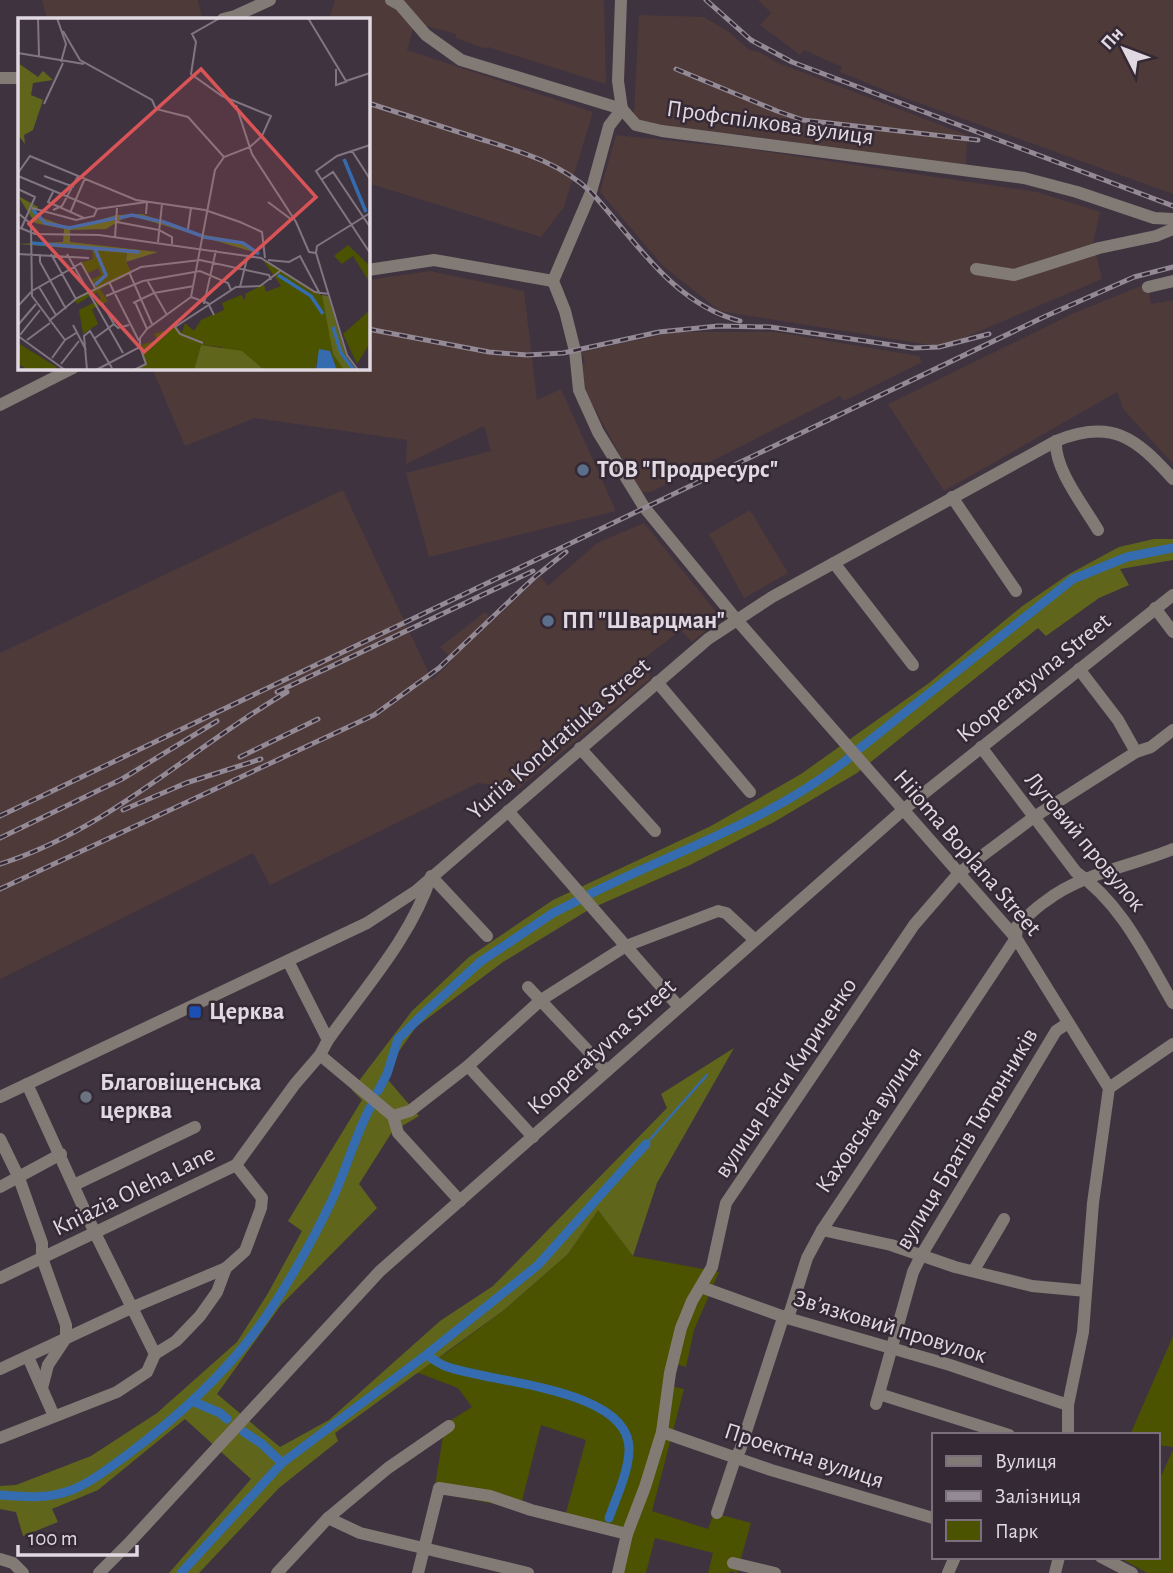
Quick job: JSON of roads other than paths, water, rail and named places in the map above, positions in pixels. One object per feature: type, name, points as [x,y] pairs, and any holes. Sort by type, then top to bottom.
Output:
[{"type":"street","points":[[227,18],[270,0]]},
{"type":"street","name":"Профспілкова вулиця","points":[[391,0],[400,5],[426,35],[461,60],[622,109],[636,125],[662,131],[1024,178],[1077,192],[1154,218],[1173,219]]},
{"type":"street","points":[[369,270],[434,260],[553,281],[591,192],[609,126],[622,109],[618,82],[621,0]]},
{"type":"street","points":[[0,78],[18,78]]},
{"type":"street","points":[[976,269],[1014,275],[1099,248],[1156,236],[1173,229]]},
{"type":"street","name":"Hiioma Boplana Street","points":[[553,281],[575,351],[579,390],[598,432],[644,508],[736,619],[1016,938],[1109,1088]]},
{"type":"street","points":[[1148,287],[1173,281]]},
{"type":"street","points":[[0,405],[71,369]]},
{"type":"street","name":"Yuriia Kondratiuka Street","points":[[0,1097],[367,923],[416,891],[657,682],[736,619],[951,497],[1056,441],[1076,433],[1101,431],[1121,436],[1144,448],[1173,479]]},
{"type":"street","points":[[1056,441],[1055,452],[1060,466],[1098,530]]},
{"type":"street","points":[[951,497],[1016,591]]},
{"type":"street","points":[[834,563],[913,665]]},
{"type":"street","name":"Kooperatyvna Street","points":[[99,1573],[380,1271],[903,810],[1173,595]]},
{"type":"street","points":[[1156,608],[1173,632]]},
{"type":"street","points":[[1079,669],[1118,720],[1136,752]]},
{"type":"street","points":[[657,682],[750,792]]},
{"type":"street","name":"вулиця Раїси Кириченко","points":[[618,1573],[627,1534],[662,1432],[670,1373],[681,1328],[692,1300],[712,1267],[726,1203],[914,925],[959,873],[1034,817],[1136,752],[1151,747],[1173,730]]},
{"type":"street","name":"Луговий провулок","points":[[981,747],[1076,872],[1095,885],[1124,919],[1173,1003]]},
{"type":"street","points":[[580,748],[655,831]]},
{"type":"street","points":[[508,811],[679,1007]]},
{"type":"street","name":"Каховська вулиця","points":[[717,1513],[782,1321],[787,1318],[807,1258],[822,1230],[1016,938],[1017,926],[1047,900],[1086,879],[1173,849]]},
{"type":"street","points":[[431,876],[487,936]]},
{"type":"street","name":"Kniazia Oleha Lane","points":[[0,1278],[236,1165],[295,1084],[320,1055],[327,1040],[409,926],[424,898],[431,876]]},
{"type":"street","points":[[393,1116],[410,1111],[468,1066],[541,1000],[626,946],[718,911],[726,913],[755,940]]},
{"type":"street","points":[[288,961],[327,1040]]},
{"type":"street","points":[[528,987],[607,1071]]},
{"type":"street","name":"вулиця Братів Тютюнників","points":[[1002,1433],[877,1399],[913,1272],[922,1254],[1056,1031],[1068,1023]]},
{"type":"street","points":[[1068,1433],[1068,1405],[1083,1332],[1093,1203],[1109,1088],[1173,1044]]},
{"type":"street","points":[[320,1055],[393,1116],[398,1133],[460,1201]]},
{"type":"street","points":[[468,1066],[533,1137]]},
{"type":"street","points":[[27,1084],[95,1233],[155,1354]]},
{"type":"street","points":[[74,1185],[195,1127]]},
{"type":"street","points":[[0,1139],[19,1178],[42,1243],[41,1258],[66,1325],[66,1338],[48,1365],[42,1388]]},
{"type":"street","points":[[0,1187],[61,1154]]},
{"type":"street","points":[[0,1369],[131,1308],[226,1268],[246,1251],[262,1198],[236,1165]]},
{"type":"street","points":[[974,1270],[1004,1219]]},
{"type":"street","points":[[822,1230],[922,1254],[956,1267],[1032,1286],[1086,1291]]},
{"type":"street","points":[[0,1438],[117,1392],[147,1372],[155,1354],[176,1340],[200,1316],[217,1292],[226,1268]]},
{"type":"street","name":"Звʼязковий провулок","points":[[701,1287],[787,1318],[891,1348],[1068,1405]]},
{"type":"street","points":[[28,1357],[54,1416]]},
{"type":"street","points":[[277,1573],[328,1518],[388,1468],[449,1426]]},
{"type":"street","name":"Проектна вулиця","points":[[662,1432],[772,1470],[932,1518]]},
{"type":"street","points":[[418,1573],[439,1488],[490,1496],[531,1510],[627,1534]]},
{"type":"street","points":[[328,1518],[360,1532],[528,1573]]},
{"type":"street","points":[[0,1559],[13,1563],[23,1573]]},
{"type":"street","points":[[1105,1559],[1133,1573]]},
{"type":"street","points":[[733,1563],[775,1573]]},
{"type":"waterway","points":[[859,749],[1073,579],[1127,557],[1173,548]]},
{"type":"waterway","points":[[590,894],[756,817],[819,780],[849,758]]},
{"type":"waterway","points":[[378,1091],[387,1074],[398,1039],[423,1014],[480,962],[553,913],[579,900]]},
{"type":"waterway","points":[[646,1144],[707,1075]]},
{"type":"waterway","points":[[0,1495],[52,1495],[84,1484],[145,1441],[213,1380],[257,1329],[296,1268],[336,1192],[371,1106]]},
{"type":"waterway","points":[[181,1573],[282,1463],[426,1355],[538,1265],[646,1144]]},
{"type":"waterway","points":[[426,1355],[445,1366],[465,1372],[523,1383],[583,1400],[608,1413],[624,1430],[629,1451],[624,1477],[609,1518]]},
{"type":"waterway","points":[[192,1401],[220,1413],[227,1419]]},
{"type":"waterway","points":[[244,1432],[282,1463]]},
{"type":"railway","points":[[706,0],[751,40],[792,62],[1173,206]]},
{"type":"railway","points":[[676,69],[803,120],[978,140]]},
{"type":"railway","points":[[369,103],[519,151],[564,172],[591,192],[675,285],[716,313],[740,321]]},
{"type":"railway","points":[[0,816],[1046,316],[1134,277],[1173,267]]},
{"type":"railway","points":[[369,329],[489,352],[527,355],[563,353],[659,332],[718,326],[770,327],[913,348],[939,347],[989,334]]},
{"type":"railway","points":[[0,889],[374,715],[439,668],[536,576],[566,552]]},
{"type":"railway","points":[[277,692],[533,571]]},
{"type":"railway","points":[[0,864],[77,831],[287,692]]},
{"type":"railway","points":[[240,757],[318,719]]},
{"type":"railway","points":[[0,838],[122,779],[217,721]]},
{"type":"railway","points":[[123,810],[186,783],[261,759]]},
{"type":"place","name":"ТОВ \"Продресурс\"","points":[[583,470]]},
{"type":"place","name":"ПП \"Шварцман\"","points":[[548,621]]},
{"type":"place","name":"Церква","points":[[195,1012]]},
{"type":"place","name":"Благовіщенська церква","points":[[86,1097]]}]
